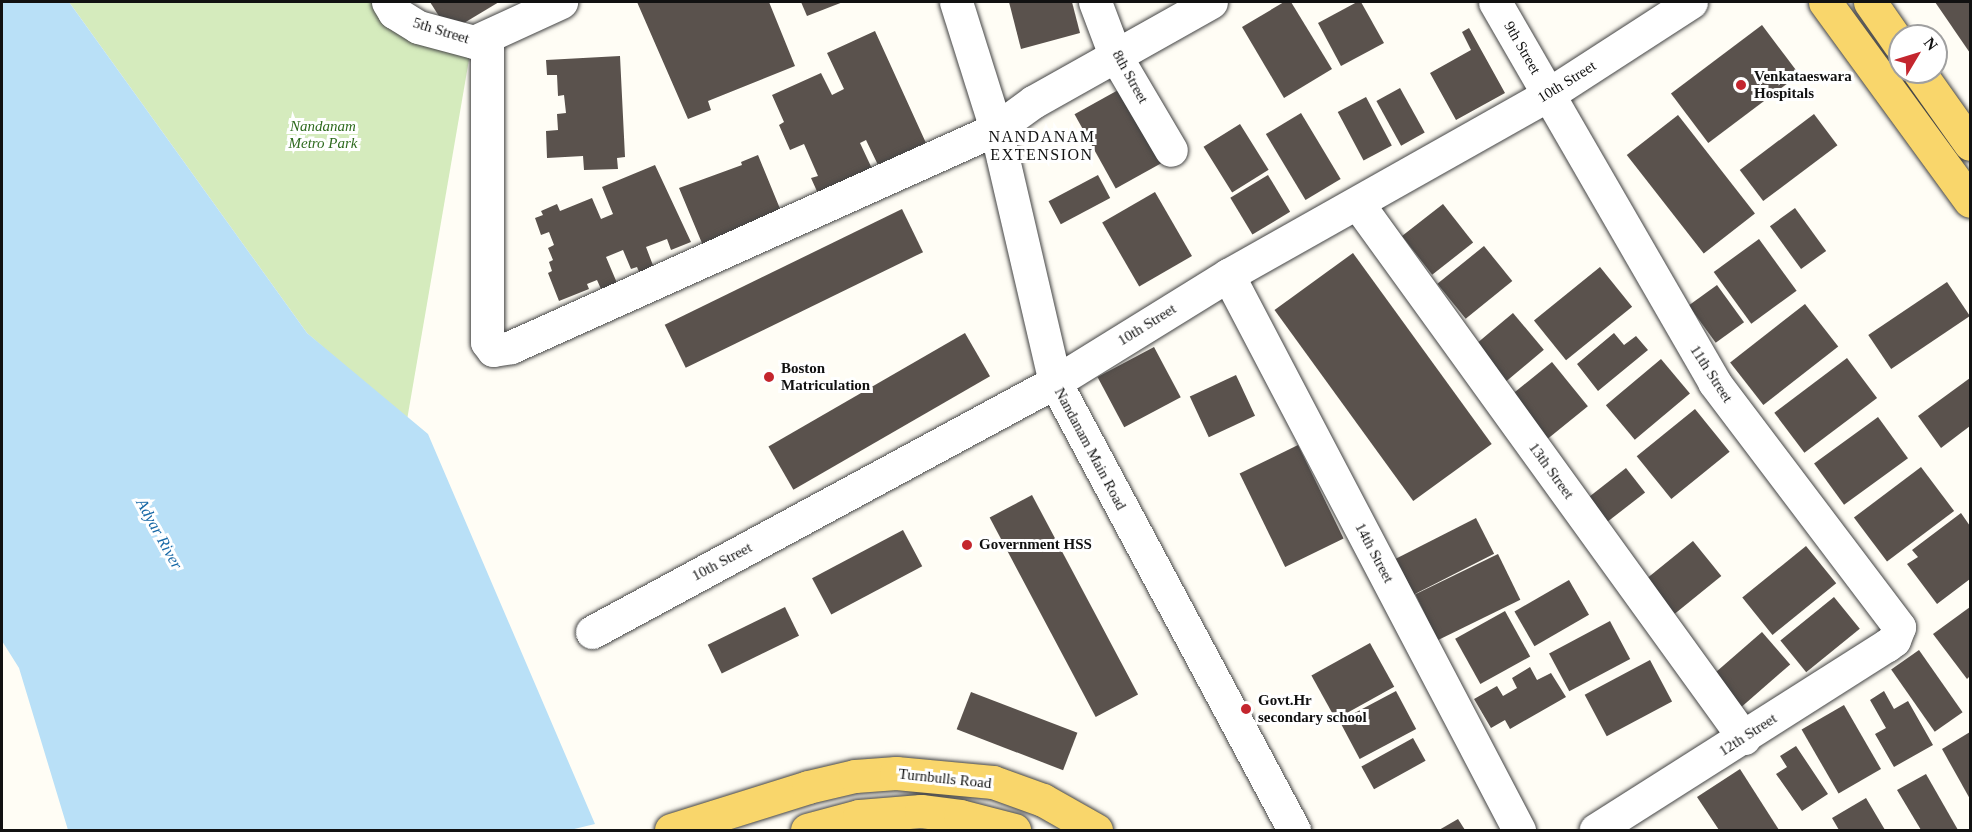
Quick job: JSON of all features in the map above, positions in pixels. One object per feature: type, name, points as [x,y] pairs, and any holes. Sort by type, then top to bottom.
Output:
[{"type":"main road","points":[[1826,2],[1971,201]]},
{"type":"main road","points":[[1869,2],[1888,28]]},
{"type":"main road","points":[[1929,84],[1966,129]]},
{"type":"main road","name":"Turnbulls Road","points":[[676,829],[808,787],[855,776],[896,773],[993,782],[1043,800],[1096,831]]},
{"type":"main road","points":[[807,831],[859,816],[921,811],[960,816],[1014,831]]},
{"type":"street","name":"5th Street","points":[[389,4],[418,27],[467,42],[487,38],[561,2]]},
{"type":"street","name":"Nandanam Main Road","points":[[956,2],[996,129],[1055,382],[1294,831]]},
{"type":"street","name":"8th Street","points":[[1095,2],[1115,55],[1171,150]]},
{"type":"street","points":[[487,38],[487,331],[493,350],[511,347],[996,129],[1033,102],[1211,2]]},
{"type":"street","name":"9th Street","points":[[1494,2],[1549,94]]},
{"type":"street","name":"10th Street","points":[[592,632],[1055,382],[1228,275],[1358,204],[1549,94],[1691,2]]},
{"type":"street","name":"11th Street","points":[[1549,94],[1714,382],[1896,621],[1897,635]]},
{"type":"street","name":"13th Street","points":[[1358,204],[1744,738]]},
{"type":"street","name":"14th Street","points":[[1228,275],[1519,831]]},
{"type":"street","name":"12th Street","points":[[1596,831],[1744,738],[1897,635]]},
{"type":"green space","name":"Nandanam Metro Park","points":[[69,2],[374,2],[471,48],[407,420],[307,333]]},
{"type":"water","name":"Adyar River","points":[[2,2],[69,2],[307,333],[428,434],[595,824],[570,830],[68,830],[19,668],[2,641]]},
{"type":"building","points":[[430,2],[499,2],[449,32]]},
{"type":"building","points":[[637,2],[769,2],[795,66],[708,101],[711,110],[688,119]]},
{"type":"building","points":[[801,2],[843,2],[807,16]]},
{"type":"building","points":[[1009,2],[1072,2],[1080,33],[1021,49]]},
{"type":"building","points":[[1284,2],[1291,2],[1332,69],[1284,98],[1242,27]]},
{"type":"building","points":[[1361,2],[1384,43],[1341,66],[1318,23]]},
{"type":"building","points":[[1935,2],[1970,2],[1970,53]]},
{"type":"building","points":[[1762,25],[1799,75],[1708,143],[1671,94]]},
{"type":"building","points":[[1469,28],[1505,93],[1456,120],[1430,73],[1471,50],[1462,32]]},
{"type":"building","points":[[875,31],[926,143],[878,165],[866,140],[860,143],[875,175],[820,198],[811,178],[818,176],[804,144],[790,150],[779,125],[784,122],[772,95],[821,73],[832,95],[844,89],[827,53]]},
{"type":"building","points":[[620,56],[625,157],[617,158],[618,169],[584,170],[583,156],[547,158],[546,131],[558,130],[557,114],[566,113],[564,95],[558,96],[557,75],[547,75],[546,60]]},
{"type":"building","points":[[1400,88],[1425,133],[1401,146],[1376,101]]},
{"type":"building","points":[[1120,89],[1161,163],[1116,189],[1075,114]]},
{"type":"building","points":[[1366,97],[1392,146],[1364,161],[1338,112]]},
{"type":"building","points":[[1301,113],[1341,179],[1306,200],[1266,134]]},
{"type":"building","points":[[1814,114],[1837,145],[1763,201],[1740,170]]},
{"type":"building","points":[[1678,115],[1755,214],[1704,254],[1627,155]]},
{"type":"building","points":[[1240,124],[1269,170],[1232,193],[1204,147]]},
{"type":"building","points":[[758,155],[783,216],[704,248],[679,188],[742,165],[741,162]]},
{"type":"building","points":[[655,165],[691,242],[671,250],[667,239],[646,247],[654,268],[640,274],[637,267],[631,269],[623,250],[606,257],[617,283],[601,289],[597,280],[587,284],[589,289],[559,301],[548,273],[552,271],[549,262],[553,260],[548,248],[554,245],[549,232],[541,235],[535,218],[543,215],[541,211],[557,204],[560,211],[592,198],[601,219],[613,214],[602,187]]},
{"type":"building","points":[[1098,175],[1110,198],[1061,224],[1049,201]]},
{"type":"building","points":[[1268,175],[1290,212],[1252,235],[1230,198]]},
{"type":"building","points":[[1155,192],[1192,256],[1139,287],[1102,223]]},
{"type":"building","points":[[1443,204],[1473,243],[1432,275],[1402,236]]},
{"type":"building","points":[[1795,208],[1826,251],[1801,269],[1770,226]]},
{"type":"building","points":[[902,209],[923,252],[686,368],[665,325]]},
{"type":"building","points":[[1759,239],[1797,291],[1751,324],[1714,272]]},
{"type":"building","points":[[1484,246],[1512,281],[1466,319],[1437,284]]},
{"type":"building","points":[[1353,253],[1492,444],[1413,501],[1275,310]]},
{"type":"building","points":[[1600,267],[1632,307],[1566,360],[1534,320]]},
{"type":"building","points":[[1947,282],[1970,316],[1891,369],[1868,335]]},
{"type":"building","points":[[1717,285],[1744,322],[1716,343],[1689,306]]},
{"type":"building","points":[[1805,304],[1838,347],[1763,405],[1730,362]]},
{"type":"building","points":[[1513,313],[1544,350],[1499,387],[1469,350]]},
{"type":"building","points":[[965,333],[990,376],[793,490],[768,447]]},
{"type":"building","points":[[1614,333],[1624,345],[1636,336],[1648,350],[1598,391],[1577,364]]},
{"type":"building","points":[[1154,347],[1181,397],[1124,427],[1097,377]]},
{"type":"building","points":[[1847,358],[1877,398],[1804,453],[1774,413]]},
{"type":"building","points":[[1661,359],[1690,393],[1635,440],[1606,405]]},
{"type":"building","points":[[1552,362],[1588,406],[1543,443],[1507,399]]},
{"type":"building","points":[[1236,375],[1255,416],[1209,437],[1190,397]]},
{"type":"building","points":[[1970,378],[1970,426],[1941,448],[1918,416]]},
{"type":"building","points":[[1695,409],[1730,452],[1671,499],[1637,456]]},
{"type":"building","points":[[1878,417],[1908,458],[1844,505],[1814,463]]},
{"type":"building","points":[[1298,445],[1344,538],[1285,567],[1240,473]]},
{"type":"building","points":[[1921,467],[1954,511],[1887,561],[1854,518]]},
{"type":"building","points":[[1626,468],[1645,492],[1598,529],[1579,505]]},
{"type":"building","points":[[1032,495],[1138,695],[1096,717],[990,518]]},
{"type":"building","points":[[1961,513],[1970,526],[1970,579],[1937,604],[1907,564],[1918,557],[1912,550]]},
{"type":"building","points":[[1476,518],[1494,554],[1414,594],[1396,559]]},
{"type":"building","points":[[903,530],[922,566],[831,615],[812,578]]},
{"type":"building","points":[[1693,541],[1721,576],[1668,619],[1639,584]]},
{"type":"building","points":[[1806,546],[1836,583],[1772,635],[1742,598]]},
{"type":"building","points":[[1498,554],[1520,600],[1438,640],[1415,594]]},
{"type":"building","points":[[1569,580],[1589,615],[1534,646],[1514,612]]},
{"type":"building","points":[[1834,597],[1860,629],[1806,672],[1780,640]]},
{"type":"building","points":[[785,607],[799,636],[722,673],[708,645]]},
{"type":"building","points":[[1970,607],[1970,676],[1967,679],[1933,634]]},
{"type":"building","points":[[1505,611],[1530,656],[1480,684],[1455,639]]},
{"type":"building","points":[[1610,621],[1630,659],[1569,691],[1549,653]]},
{"type":"building","points":[[1762,632],[1790,664],[1740,708],[1711,676]]},
{"type":"building","points":[[1370,643],[1394,687],[1336,719],[1311,675]]},
{"type":"building","points":[[1919,650],[1963,712],[1935,732],[1891,670]]},
{"type":"building","points":[[1650,660],[1672,701],[1607,736],[1585,695]]},
{"type":"building","points":[[1530,667],[1537,680],[1551,673],[1566,697],[1510,729],[1505,720],[1491,728],[1474,699],[1497,686],[1503,696],[1517,688],[1512,678]]},
{"type":"building","points":[[1396,691],[1416,729],[1360,759],[1339,721]]},
{"type":"building","points":[[1884,691],[1894,709],[1908,701],[1933,745],[1894,767],[1875,734],[1886,728],[1870,700]]},
{"type":"building","points":[[971,692],[1077,733],[1063,770],[957,729]]},
{"type":"building","points":[[1844,705],[1881,769],[1839,794],[1802,730]]},
{"type":"building","points":[[1970,732],[1970,799],[1942,749]]},
{"type":"building","points":[[1413,738],[1426,761],[1374,789],[1361,767]]},
{"type":"building","points":[[1796,746],[1828,794],[1802,811],[1776,774],[1787,767],[1780,756]]},
{"type":"building","points":[[1740,769],[1779,830],[1719,830],[1697,797]]},
{"type":"building","points":[[1926,774],[1958,830],[1921,830],[1897,790]]},
{"type":"building","points":[[1866,798],[1885,830],[1839,830],[1832,818]]},
{"type":"building","points":[[1458,819],[1465,830],[1439,830]]},
{"type":"place","name":"Venkataeswara Hospitals","points":[[1741,85]]},
{"type":"place","name":"Boston Matriculation","points":[[769,377]]},
{"type":"place","name":"Government HSS","points":[[967,545]]},
{"type":"place","name":"Govt.Hr secondary school","points":[[1246,709]]},
{"type":"district","name":"NANDANAM EXTENSION","points":[[1042,146]]}]
